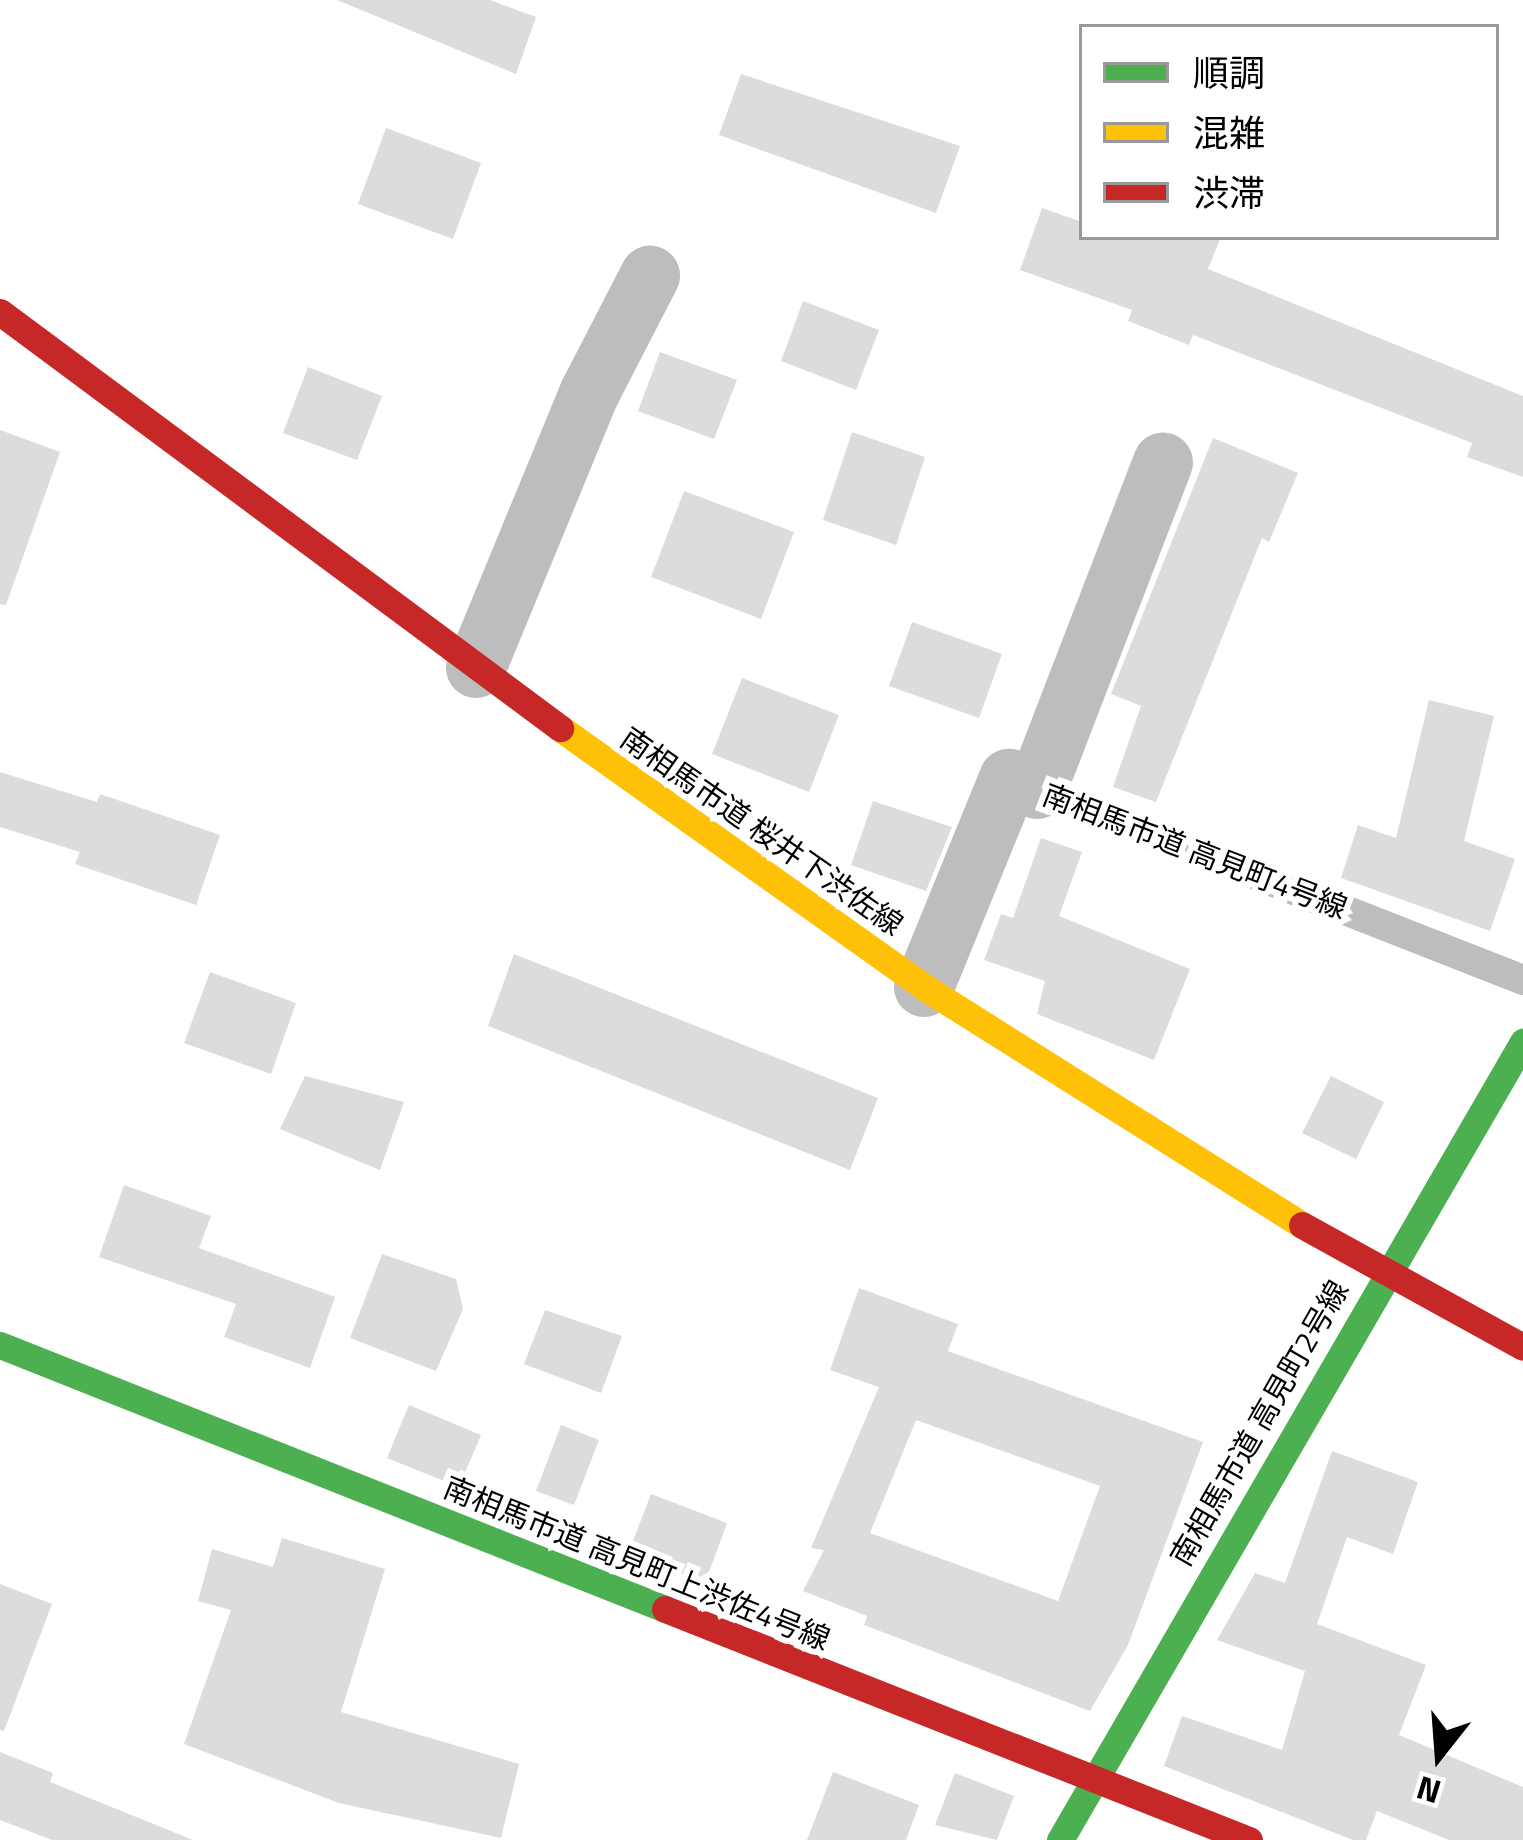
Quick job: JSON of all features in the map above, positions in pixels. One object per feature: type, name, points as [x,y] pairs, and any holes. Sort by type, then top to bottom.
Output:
[{"type":"street","points":[[476,668],[590,392],[650,277]]},
{"type":"street","name":"南相馬市道 桜井下渋佐線","points":[[0,312],[476,668],[924,987],[1381,1275],[1523,1347]]},
{"type":"street","points":[[1023,784],[1163,464]]},
{"type":"street","name":"南相馬市道 高見町4号線","points":[[924,987],[1023,784]]},
{"type":"street","name":"南相馬市道 高見町2号線","points":[[1060,1840],[1381,1275],[1523,1042]]},
{"type":"street","name":"南相馬市道 高見町上渋佐4号線","points":[[0,1346],[1249,1840]]},
{"type":"lane","name":"南相馬市道 高見町4号線","points":[[1023,784],[1523,980]]},
{"type":"building","points":[[337,0],[490,0],[536,17],[516,74]]},
{"type":"building","points":[[741,74],[960,146],[936,213],[719,135]]},
{"type":"building","points":[[386,128],[481,163],[453,239],[358,204]]},
{"type":"building","points":[[1042,208],[1079,221],[1079,240],[1220,240],[1208,269],[1523,396],[1523,477],[1467,457],[1472,443],[1193,335],[1189,345],[1128,321],[1132,310],[1020,270]]},
{"type":"building","points":[[803,301],[879,330],[856,390],[781,361]]},
{"type":"building","points":[[660,352],[737,380],[714,439],[638,411]]},
{"type":"building","points":[[308,367],[382,396],[357,460],[283,433]]},
{"type":"building","points":[[0,430],[60,452],[6,605],[0,604]]},
{"type":"building","points":[[852,432],[925,457],[896,545],[823,520]]},
{"type":"building","points":[[1213,438],[1298,473],[1269,542],[1262,538],[1156,802],[1113,787],[1141,706],[1111,694]]},
{"type":"building","points":[[684,491],[794,532],[761,619],[651,577]]},
{"type":"building","points":[[912,622],[1002,654],[979,718],[889,686]]},
{"type":"building","points":[[742,678],[839,715],[809,792],[712,754]]},
{"type":"building","points":[[1429,700],[1494,716],[1464,841],[1515,859],[1490,931],[1341,878],[1358,825],[1396,838]]},
{"type":"building","points":[[0,772],[97,802],[100,794],[220,835],[196,905],[75,864],[80,852],[0,827]]},
{"type":"building","points":[[873,801],[952,827],[926,891],[851,865]]},
{"type":"building","points":[[1041,838],[1082,852],[1059,916],[1190,969],[1154,1060],[1037,1014],[1045,981],[984,960],[1001,914],[1013,918]]},
{"type":"building","points":[[514,954],[878,1098],[850,1170],[488,1026]]},
{"type":"building","points":[[210,972],[296,1003],[271,1074],[184,1043]]},
{"type":"building","points":[[305,1076],[404,1102],[380,1170],[280,1129]]},
{"type":"building","points":[[1331,1076],[1384,1102],[1356,1159],[1302,1133]]},
{"type":"building","points":[[124,1185],[211,1216],[199,1248],[335,1297],[310,1368],[224,1337],[236,1304],[99,1257]]},
{"type":"building","points":[[382,1254],[456,1279],[463,1309],[436,1371],[350,1338]]},
{"type":"building","points":[[859,1288],[958,1324],[948,1351],[1203,1442],[1128,1645],[1090,1711],[864,1625],[867,1616],[803,1591],[824,1550],[811,1548],[879,1387],[830,1370]],"holes":[[[916,1420],[1100,1486],[1058,1601],[870,1533]]]},
{"type":"building","points":[[545,1310],[622,1336],[601,1393],[524,1364]]},
{"type":"building","points":[[409,1405],[481,1435],[459,1487],[387,1458]]},
{"type":"building","points":[[561,1425],[599,1440],[574,1505],[536,1491]]},
{"type":"building","points":[[1332,1451],[1418,1482],[1393,1554],[1347,1537],[1317,1624],[1426,1665],[1399,1735],[1523,1787],[1523,1840],[1449,1840],[1377,1811],[1366,1840],[1353,1840],[1164,1766],[1182,1716],[1282,1750],[1305,1671],[1217,1640],[1255,1573],[1285,1583]]},
{"type":"building","points":[[651,1494],[727,1523],[705,1583],[628,1554]]},
{"type":"building","points":[[282,1538],[385,1569],[341,1712],[519,1764],[501,1838],[339,1803],[184,1744],[231,1610],[198,1601],[212,1549],[273,1567]]},
{"type":"building","points":[[0,1584],[52,1604],[4,1731],[0,1730]]},
{"type":"building","points":[[0,1752],[53,1773],[50,1782],[193,1840],[52,1840],[0,1820]]},
{"type":"building","points":[[833,1772],[919,1805],[906,1840],[807,1840]]},
{"type":"building","points":[[955,1773],[1014,1796],[997,1840],[935,1825]]},
{"type":"traffic: fast","points":[[1060,1840],[1523,1042]]},
{"type":"traffic: fast","points":[[0,1345],[665,1609]]},
{"type":"traffic: slow","points":[[560,728],[924,987],[1302,1225]]},
{"type":"traffic: jam","points":[[0,312],[560,728]]},
{"type":"traffic: jam","points":[[1302,1225],[1523,1347]]},
{"type":"traffic: jam","points":[[665,1609],[1249,1840]]}]
